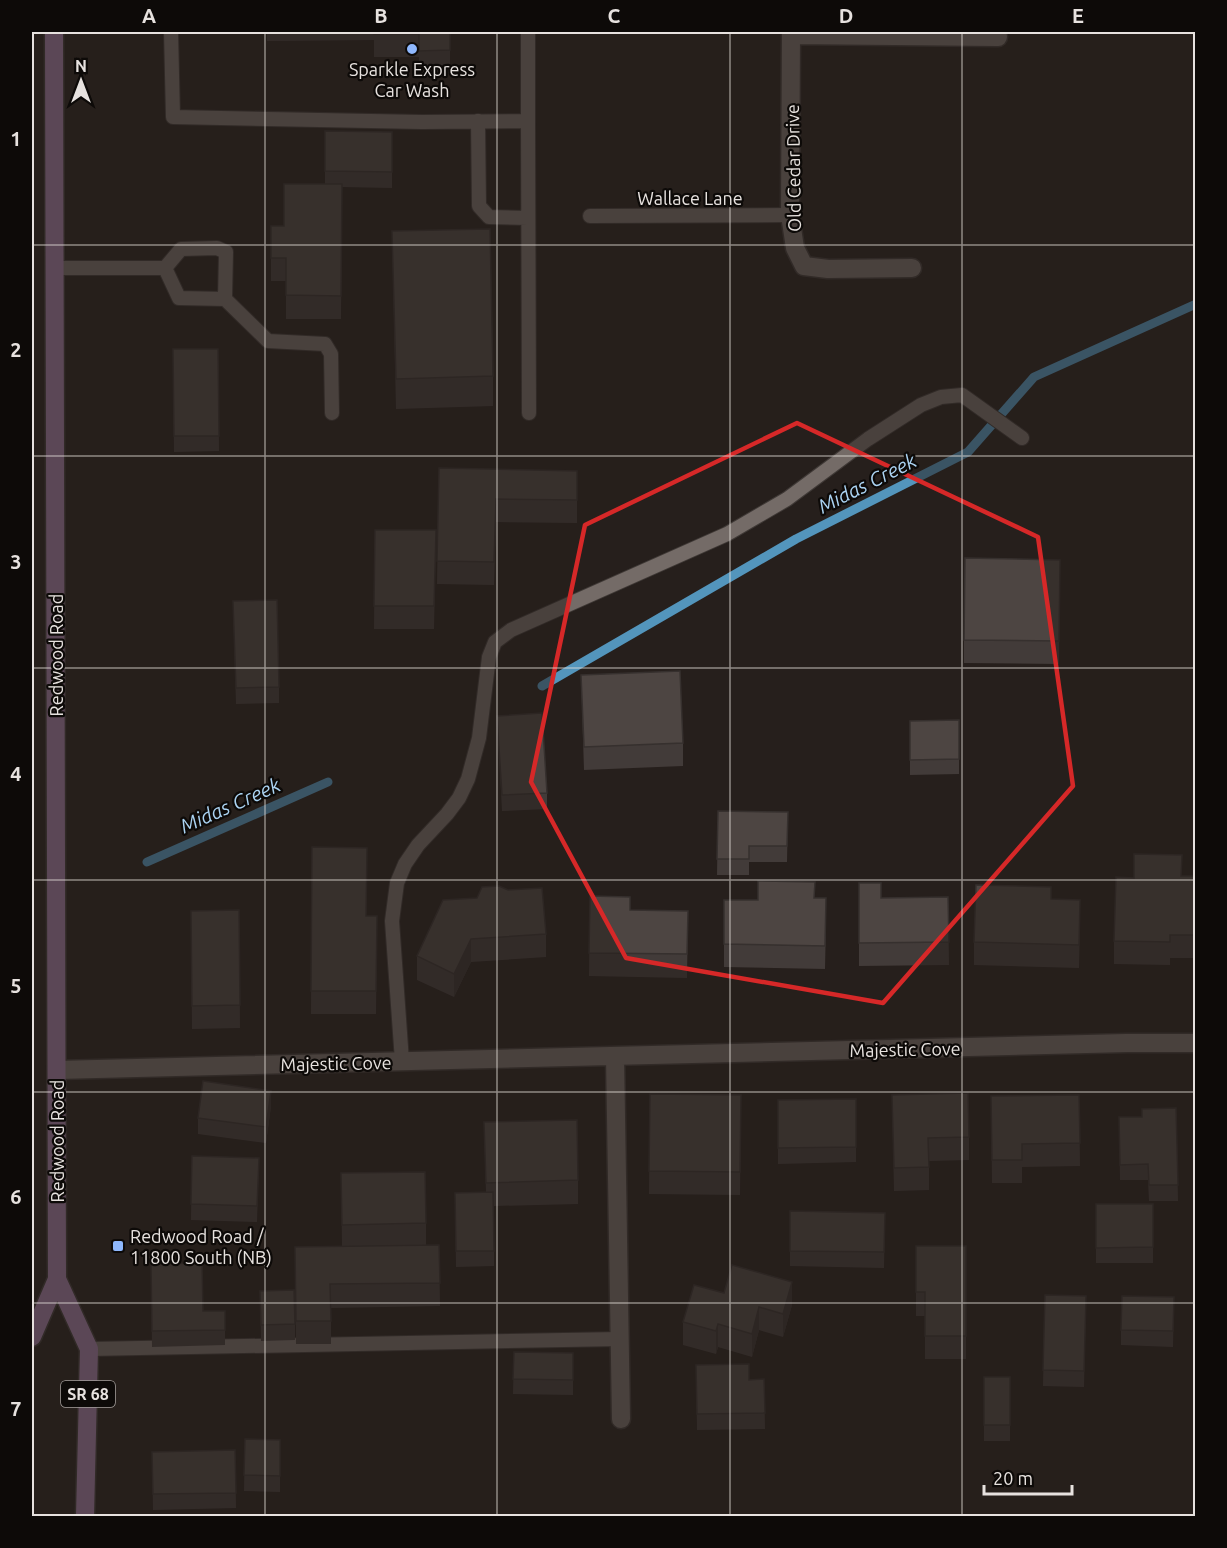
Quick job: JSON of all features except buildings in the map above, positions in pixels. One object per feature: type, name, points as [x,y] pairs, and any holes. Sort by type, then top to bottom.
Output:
[{"type":"main road","name":"Redwood Road","points":[[32,1337],[57,1279],[54,32]]},
{"type":"main road","name":"Redwood Road","points":[[57,1279],[89,1349],[85,1516]]},
{"type":"street","points":[[791,33],[998,37]]},
{"type":"street","name":"Old Cedar Drive","points":[[791,33],[790,215],[795,248],[804,267],[912,268]]},
{"type":"street","name":"Majestic Cove","points":[[57,1070],[1196,1043]]},
{"type":"street","points":[[615,1056],[621,1419]]},
{"type":"lane","points":[[171,32],[173,117],[422,122],[528,121]]},
{"type":"lane","points":[[528,32],[529,413]]},
{"type":"lane","points":[[478,121],[479,206],[489,218],[528,218]]},
{"type":"lane","name":"Wallace Lane","points":[[590,216],[790,215]]},
{"type":"lane","points":[[55,268],[165,268],[181,249],[217,248],[226,252],[225,299]]},
{"type":"lane","points":[[165,268],[179,298],[225,299],[268,341],[325,344],[331,354],[332,413]]},
{"type":"lane","points":[[402,1061],[392,921],[397,884],[405,864],[418,845],[459,798],[468,779],[479,738],[486,673],[495,642],[511,630],[727,534],[787,499],[921,405],[941,397],[962,395],[1022,438]]},
{"type":"lane","points":[[89,1349],[620,1339]]},
{"type":"highlighted area","points":[[797,423],[1038,537],[1073,786],[883,1003],[626,958],[531,782],[585,525]]},
{"type":"waterway","name":"Midas Creek","points":[[542,686],[796,539],[968,452],[1034,377],[1196,304]]},
{"type":"waterway","name":"Midas Creek","points":[[147,862],[328,782]]},
{"type":"place","name":"Sparkle Express Car Wash","points":[[412,49]]},
{"type":"place","name":"Redwood Road / 11800 South (NB)","points":[[118,1246]]}]
